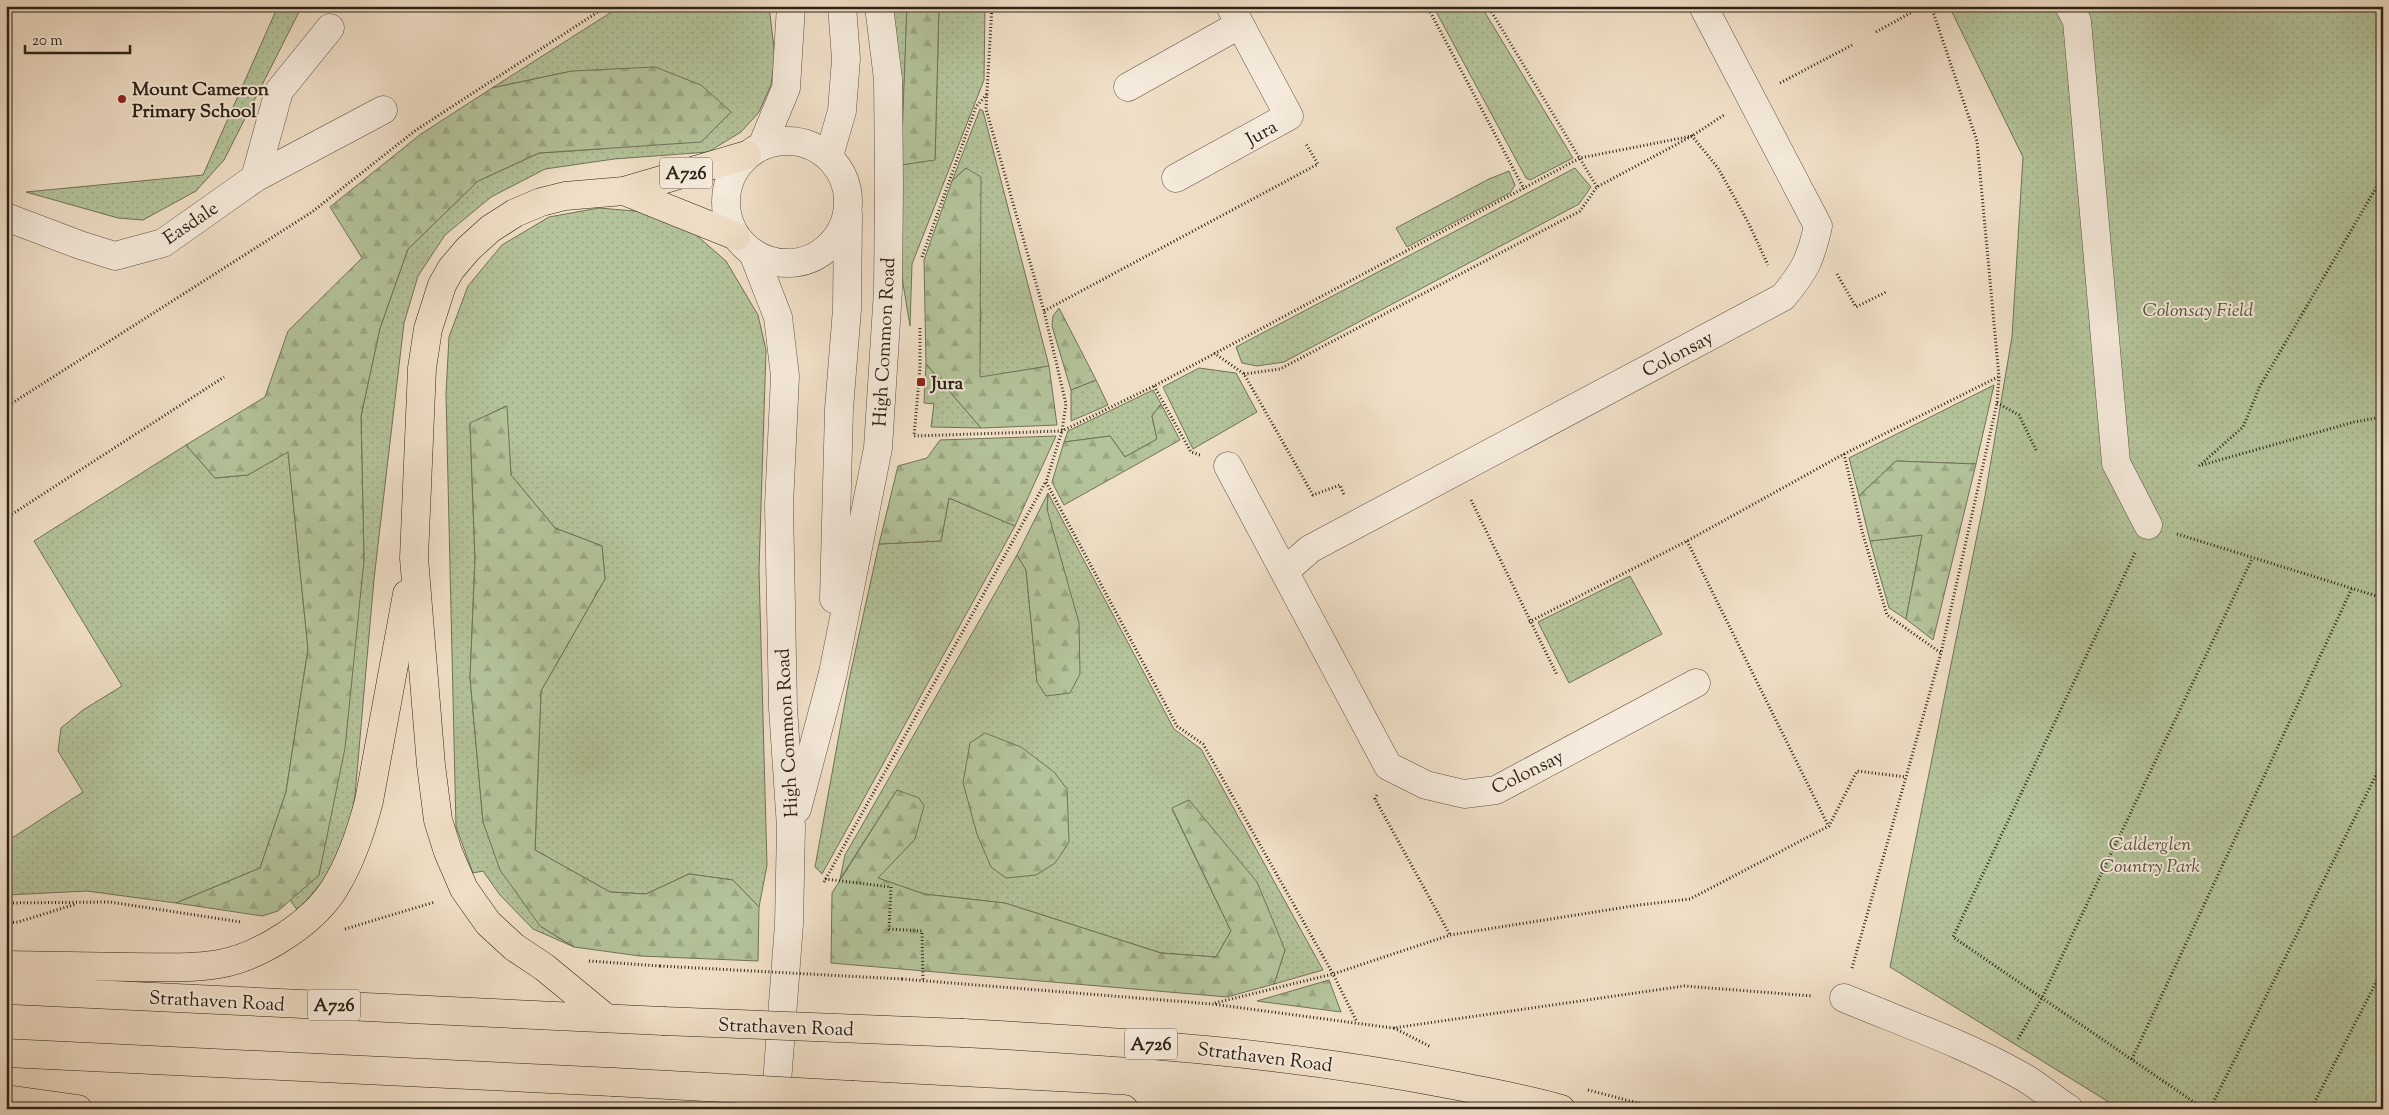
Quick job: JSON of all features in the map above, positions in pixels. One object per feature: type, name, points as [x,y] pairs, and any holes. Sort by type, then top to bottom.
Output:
[{"type":"main road","name":"A726","points":[[624,191],[755,150]]},
{"type":"main road","name":"A726","points":[[624,191],[745,245]]},
{"type":"main road","points":[[606,1018],[544,967],[514,947],[488,923],[464,889],[448,852],[438,820],[430,765],[414,558],[422,368],[434,306],[451,269],[468,249],[490,229],[514,212],[565,196],[624,191]]},
{"type":"main road","points":[[6,965],[182,967],[220,964],[252,953],[280,940],[302,924],[333,891],[350,859],[361,830],[369,802],[414,558]]},
{"type":"main road","name":"Strathaven Road","points":[[6,990],[1109,1041],[1269,1055],[1418,1078],[1561,1109]]},
{"type":"main road","points":[[6,1052],[1124,1109]]},
{"type":"main road","points":[[897,1096],[932,1109]]},
{"type":"main road","points":[[6,1098],[78,1109]]},
{"type":"street","points":[[755,150],[780,141],[797,141],[814,147],[829,156],[839,169],[846,184],[849,200],[848,215],[840,234],[828,249],[810,260],[791,264],[771,262],[745,245],[728,220],[726,202],[729,185],[736,169],[755,150],[786,88],[791,6]]},
{"type":"street","points":[[829,156],[842,111],[846,59],[842,6]]},
{"type":"street","name":"High Common Road","points":[[791,828],[833,673],[878,448],[888,290],[889,184],[888,79],[879,6]]},
{"type":"street","name":"Colonsay","points":[[1285,570],[1310,550],[1783,297],[1801,275],[1812,252],[1818,226],[1703,6]]},
{"type":"street","points":[[2077,9],[2076,20],[2116,463],[2148,525]]},
{"type":"street","points":[[1128,87],[1235,16]]},
{"type":"street","name":"Jura","points":[[1176,178],[1289,116],[1235,16]]},
{"type":"street","points":[[255,178],[279,91],[330,28]]},
{"type":"street","name":"Easdale","points":[[6,217],[115,256],[163,243],[255,178],[383,110]]},
{"type":"street","name":"High Common Road","points":[[833,673],[839,409],[847,309],[848,215]]},
{"type":"street","name":"High Common Road","points":[[745,245],[778,317],[785,376],[779,505],[783,708],[791,828],[789,924],[775,1109]]},
{"type":"street","points":[[1228,466],[1388,766]]},
{"type":"street","name":"Colonsay","points":[[1388,766],[1426,784],[1464,794],[1496,790],[1696,683]]},
{"type":"street","points":[[1844,998],[1937,1035],[2025,1078],[2069,1109]]},
{"type":"path","points":[[6,407],[312,212],[416,130],[607,6]]},
{"type":"path","points":[[922,981],[922,931],[889,930],[891,887],[825,879],[1046,482],[1062,431],[1066,404],[1044,310],[986,109],[992,6]]},
{"type":"path","points":[[1427,6],[1524,189]]},
{"type":"path","points":[[1488,6],[1597,187]]},
{"type":"path","points":[[1876,32],[1923,6]]},
{"type":"path","points":[[660,966],[902,979],[1212,1004],[1393,1028],[1684,986],[1844,998],[1941,653],[1997,404],[1999,377],[1977,141],[1930,6]]},
{"type":"path","points":[[1244,374],[1280,369],[1580,211],[1597,187],[1692,136],[1752,98],[1852,45]]},
{"type":"path","points":[[921,260],[976,107],[987,94]]},
{"type":"path","points":[[1044,310],[1318,164],[1289,116]]},
{"type":"path","points":[[920,319],[920,368],[914,436],[1062,431],[1154,386],[1580,158],[1692,136]]},
{"type":"path","points":[[1692,136],[1718,168],[1748,222],[1783,297]]},
{"type":"path","points":[[2383,176],[2260,386],[2243,427],[2199,466],[2354,422],[2383,417]]},
{"type":"path","points":[[1812,252],[1834,268],[1856,307],[1886,292]]},
{"type":"path","points":[[1214,353],[1244,374],[1313,495],[1340,485],[1358,524]]},
{"type":"path","points":[[6,518],[224,377]]},
{"type":"path","points":[[1529,622],[1687,541],[1844,454],[1999,377]]},
{"type":"path","points":[[1154,386],[1191,452],[1228,466]]},
{"type":"path","points":[[1997,404],[2019,415],[2036,450]]},
{"type":"path","points":[[1844,454],[1862,531],[1887,615],[1941,653]]},
{"type":"path","points":[[1457,471],[1529,622],[1557,675]]},
{"type":"path","points":[[1046,482],[1177,726],[1203,744],[1333,974],[1357,1023]]},
{"type":"path","points":[[2204,1109],[1953,937],[2148,525],[2252,559],[2383,598]]},
{"type":"path","points":[[1687,541],[1829,826]]},
{"type":"path","points":[[2002,1067],[2042,998],[2252,559]]},
{"type":"path","points":[[2132,1059],[2352,588]]},
{"type":"path","points":[[2210,1109],[2383,761]]},
{"type":"path","points":[[1388,766],[1376,799],[1450,935]]},
{"type":"path","points":[[1212,1004],[1333,974],[1450,935],[1690,898],[1829,826],[1857,770],[1906,777]]},
{"type":"path","points":[[6,923],[18,922],[81,902]]},
{"type":"path","points":[[2311,1109],[2383,969]]},
{"type":"green space","points":[[278,6],[302,6],[224,160],[196,191],[143,220],[118,218],[26,192],[203,175]]},
{"type":"green space","points":[[621,6],[769,6],[775,57],[771,85],[759,112],[741,132],[708,152],[614,159],[545,169],[491,197],[445,235],[418,276],[404,323],[374,579],[355,795],[348,835],[327,876],[298,911],[290,900],[319,875],[364,560],[361,416],[380,328],[408,249],[478,181],[539,153],[602,149],[572,71],[492,88]]},
{"type":"green space","points":[[892,6],[907,6],[903,124]]},
{"type":"green space","points":[[907,6],[939,6],[935,160],[901,165]]},
{"type":"green space","points":[[939,6],[985,6],[984,80],[912,264],[910,326],[898,253],[901,165],[935,159]]},
{"type":"green space","points":[[1433,6],[1481,6],[1573,158],[1530,180],[1526,178]]},
{"type":"green space","name":"Calderglen Country Park","points":[[1949,6],[2383,6],[2383,1109],[2120,1109],[1890,967],[1985,496],[2012,337],[2023,157]]},
{"type":"green space","points":[[655,67],[701,85],[731,112],[701,142],[539,153],[478,181],[408,249],[380,328],[361,416],[364,560],[345,748],[319,875],[278,911],[262,916],[176,903],[260,868],[286,792],[308,649],[288,452],[248,475],[215,478],[186,445],[265,397],[288,331],[362,258],[330,207],[421,134],[492,88],[572,71]]},
{"type":"green space","points":[[980,109],[983,111],[1049,366],[979,378],[981,312],[966,168],[952,181]]},
{"type":"green space","points":[[966,168],[981,177],[980,377],[1049,366],[1057,425],[981,428],[926,364],[924,260],[952,181]]},
{"type":"green space","points":[[1575,168],[1591,187],[1579,204],[1284,362],[1257,366],[1242,363],[1236,347]]},
{"type":"green space","points":[[1509,171],[1515,185],[1510,193],[1407,247],[1396,228],[1489,179]]},
{"type":"green space","points":[[599,208],[647,212],[694,233],[726,261],[758,315],[766,350],[759,570],[767,865],[759,907],[733,880],[689,874],[646,894],[610,892],[535,850],[541,691],[605,579],[602,546],[555,528],[511,475],[506,406],[470,424],[475,560],[470,678],[483,822],[540,926],[574,947],[533,929],[500,895],[483,871],[473,873],[456,827],[446,394],[449,337],[468,286],[502,245],[549,217]]},
{"type":"green space","points":[[1059,308],[1096,380],[1071,390],[1052,326],[1053,316]]},
{"type":"green space","points":[[926,364],[981,428],[931,427],[934,404],[924,403]]},
{"type":"green space","points":[[1199,368],[1236,373],[1257,412],[1193,449],[1163,387]]},
{"type":"green space","points":[[1096,380],[1108,405],[1071,421],[1071,390]]},
{"type":"green space","points":[[1994,385],[1976,464],[1896,461],[1859,496],[1849,458]]},
{"type":"green space","points":[[1153,390],[1161,404],[1152,416],[1157,439],[1125,457],[1110,436],[1064,442],[1068,431]]},
{"type":"green space","points":[[1161,404],[1180,440],[1064,505],[1052,482],[1064,442],[1110,436],[1125,457],[1157,439],[1152,416]]},
{"type":"green space","points":[[507,406],[511,475],[555,528],[602,546],[605,579],[541,691],[535,850],[610,892],[646,894],[689,874],[733,880],[759,907],[758,961],[640,956],[574,947],[540,926],[500,870],[483,822],[470,678],[475,560],[470,423]]},
{"type":"green space","points":[[1056,436],[1015,526],[949,498],[941,541],[879,544],[898,466],[927,458],[940,440]]},
{"type":"green space","points":[[186,445],[215,478],[248,475],[288,451],[308,649],[286,792],[260,868],[176,903],[87,891],[6,895],[6,842],[83,792],[58,751],[61,728],[83,710],[122,686],[34,541]]},
{"type":"green space","points":[[1896,461],[1976,464],[1933,640],[1906,619],[1922,535],[1870,541],[1859,496]]},
{"type":"green space","points":[[1048,493],[1174,729],[1201,749],[1323,970],[1274,984],[1285,950],[1189,800],[1172,809],[1231,931],[1216,957],[1161,953],[1005,903],[924,894],[877,878],[915,839],[897,790],[840,879],[845,855],[1017,555],[1026,570],[1037,682]]},
{"type":"green space","points":[[1048,493],[1047,509],[1079,623],[1080,674],[1070,693],[1046,696],[1037,682],[1026,570],[1017,555]]},
{"type":"green space","points":[[949,498],[1015,526],[822,874],[815,867],[849,680],[879,544],[941,541]]},
{"type":"green space","points":[[1922,535],[1906,619],[1889,608],[1870,541]]},
{"type":"green space","points":[[1630,576],[1662,634],[1569,683],[1538,622]]},
{"type":"green space","points":[[985,733],[1021,747],[1054,772],[1067,789],[1069,842],[1055,863],[1036,875],[1006,878],[991,867],[977,834],[963,783],[970,743]]},
{"type":"green space","points":[[897,790],[919,798],[924,806],[915,839],[878,878],[924,894],[1005,903],[1161,953],[1216,957],[1231,931],[1172,808],[1189,800],[1257,882],[1285,950],[1274,984],[1227,997],[831,963],[832,893]]},
{"type":"green space","points":[[1329,980],[1341,1012],[1257,1001]]},
{"type":"place","name":"Mount Cameron Primary School","points":[[122,99]]},
{"type":"place","name":"Jura","points":[[921,382]]},
{"type":"park label","name":"Colonsay Field","points":[[2198,309]]}]
